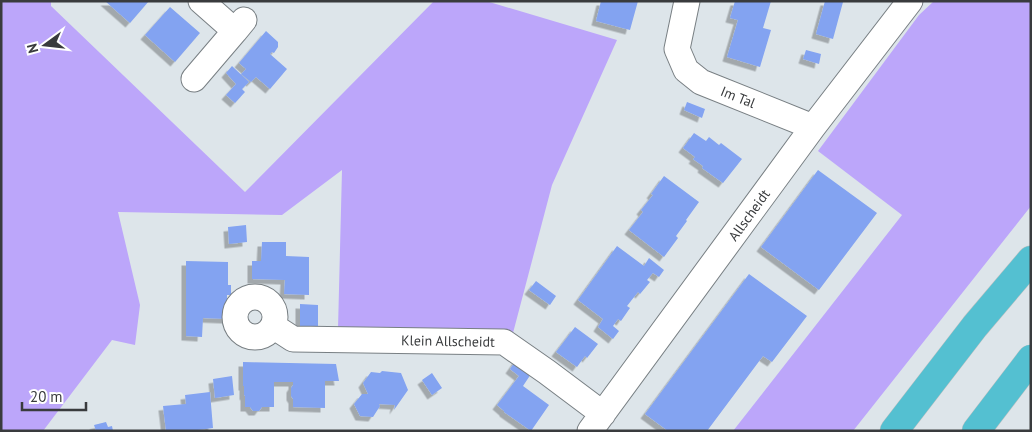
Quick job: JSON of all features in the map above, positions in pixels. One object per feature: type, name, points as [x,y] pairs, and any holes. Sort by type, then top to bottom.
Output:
[{"type":"highway","points":[[894,431],[975,326],[1031,260]]},
{"type":"highway","points":[[976,431],[1031,359]]},
{"type":"street","points":[[194,79],[239,26],[201,1]]},
{"type":"street","name":"Im Tal","points":[[687,1],[677,49],[686,70],[701,82],[813,127]]},
{"type":"street","name":"Allscheidt","points":[[596,423],[813,127],[910,1]]},
{"type":"street","name":"Klein Allscheidt","points":[[273,326],[293,339],[504,342],[533,362],[596,423]]},
{"type":"shaded area","points":[[1,1],[51,1],[51,6],[245,192],[434,1],[486,1],[617,40],[552,185],[513,333],[338,329],[342,170],[282,215],[118,212],[140,305],[135,345],[112,340],[43,431],[1,430]]},
{"type":"shaded area","points":[[934,1],[1031,1],[1031,206],[853,431],[733,431],[902,215],[818,151],[919,15]]},
{"type":"building","points":[[105,1],[149,1],[130,23]]},
{"type":"building","points":[[601,1],[638,1],[630,30],[596,21]]},
{"type":"building","points":[[735,1],[771,1],[763,28],[771,30],[760,67],[727,57],[738,20],[730,18]]},
{"type":"building","points":[[825,1],[843,2],[833,39],[816,34]]},
{"type":"building","points":[[170,7],[200,33],[175,62],[145,35]]},
{"type":"building","points":[[266,31],[278,42],[278,47],[274,53],[270,54],[287,69],[270,89],[256,77],[251,82],[241,74],[246,69],[239,63]]},
{"type":"building","points":[[806,50],[821,54],[819,64],[803,59]]},
{"type":"building","points":[[232,66],[249,82],[242,89],[245,92],[235,103],[226,95],[236,84],[226,73]]},
{"type":"building","points":[[687,102],[705,109],[702,118],[684,110]]},
{"type":"building","points":[[694,133],[706,141],[709,137],[719,145],[721,143],[742,159],[723,183],[702,168],[703,166],[693,159],[695,157],[683,148]]},
{"type":"building","points":[[818,170],[877,213],[819,290],[761,247]]},
{"type":"building","points":[[664,176],[699,202],[676,236],[678,238],[664,257],[629,230],[643,212],[641,210],[653,195],[651,194]]},
{"type":"building","points":[[246,225],[247,242],[229,244],[228,227]]},
{"type":"building","points":[[262,242],[286,242],[286,256],[309,257],[309,295],[284,294],[285,280],[252,279],[252,261],[261,261]]},
{"type":"building","points":[[617,246],[644,266],[649,258],[664,270],[659,277],[653,273],[647,280],[650,282],[640,294],[638,292],[627,306],[630,308],[621,321],[618,319],[613,326],[619,331],[613,339],[598,327],[603,319],[578,300]]},
{"type":"building","points":[[186,261],[228,262],[228,285],[231,285],[231,295],[227,295],[227,319],[203,318],[202,337],[186,336]]},
{"type":"building","points":[[749,274],[807,316],[772,362],[763,356],[707,431],[668,431],[645,414]]},
{"type":"building","points":[[536,281],[556,296],[550,305],[529,290]]},
{"type":"building","points":[[300,304],[318,305],[318,330],[300,329]]},
{"type":"building","points":[[575,327],[598,344],[587,358],[585,356],[577,367],[556,352]]},
{"type":"building","points":[[517,359],[533,371],[523,386],[549,405],[531,431],[497,405],[519,376],[510,369]]},
{"type":"building","points":[[243,362],[336,364],[339,381],[325,381],[325,408],[293,407],[291,388],[293,382],[274,382],[274,407],[262,407],[259,411],[253,411],[250,407],[245,407]]},
{"type":"building","points":[[382,371],[401,373],[408,390],[394,410],[395,405],[379,404],[380,406],[373,417],[360,416],[354,404],[362,394],[368,394],[363,383],[371,372],[380,373]]},
{"type":"building","points":[[432,373],[442,388],[432,395],[422,380]]},
{"type":"building","points":[[232,376],[234,395],[215,398],[213,379]]},
{"type":"building","points":[[210,392],[213,428],[190,431],[166,431],[163,406],[186,404],[185,395]]},
{"type":"building","points":[[106,422],[108,427],[112,426],[113,431],[96,431],[94,425]]}]
